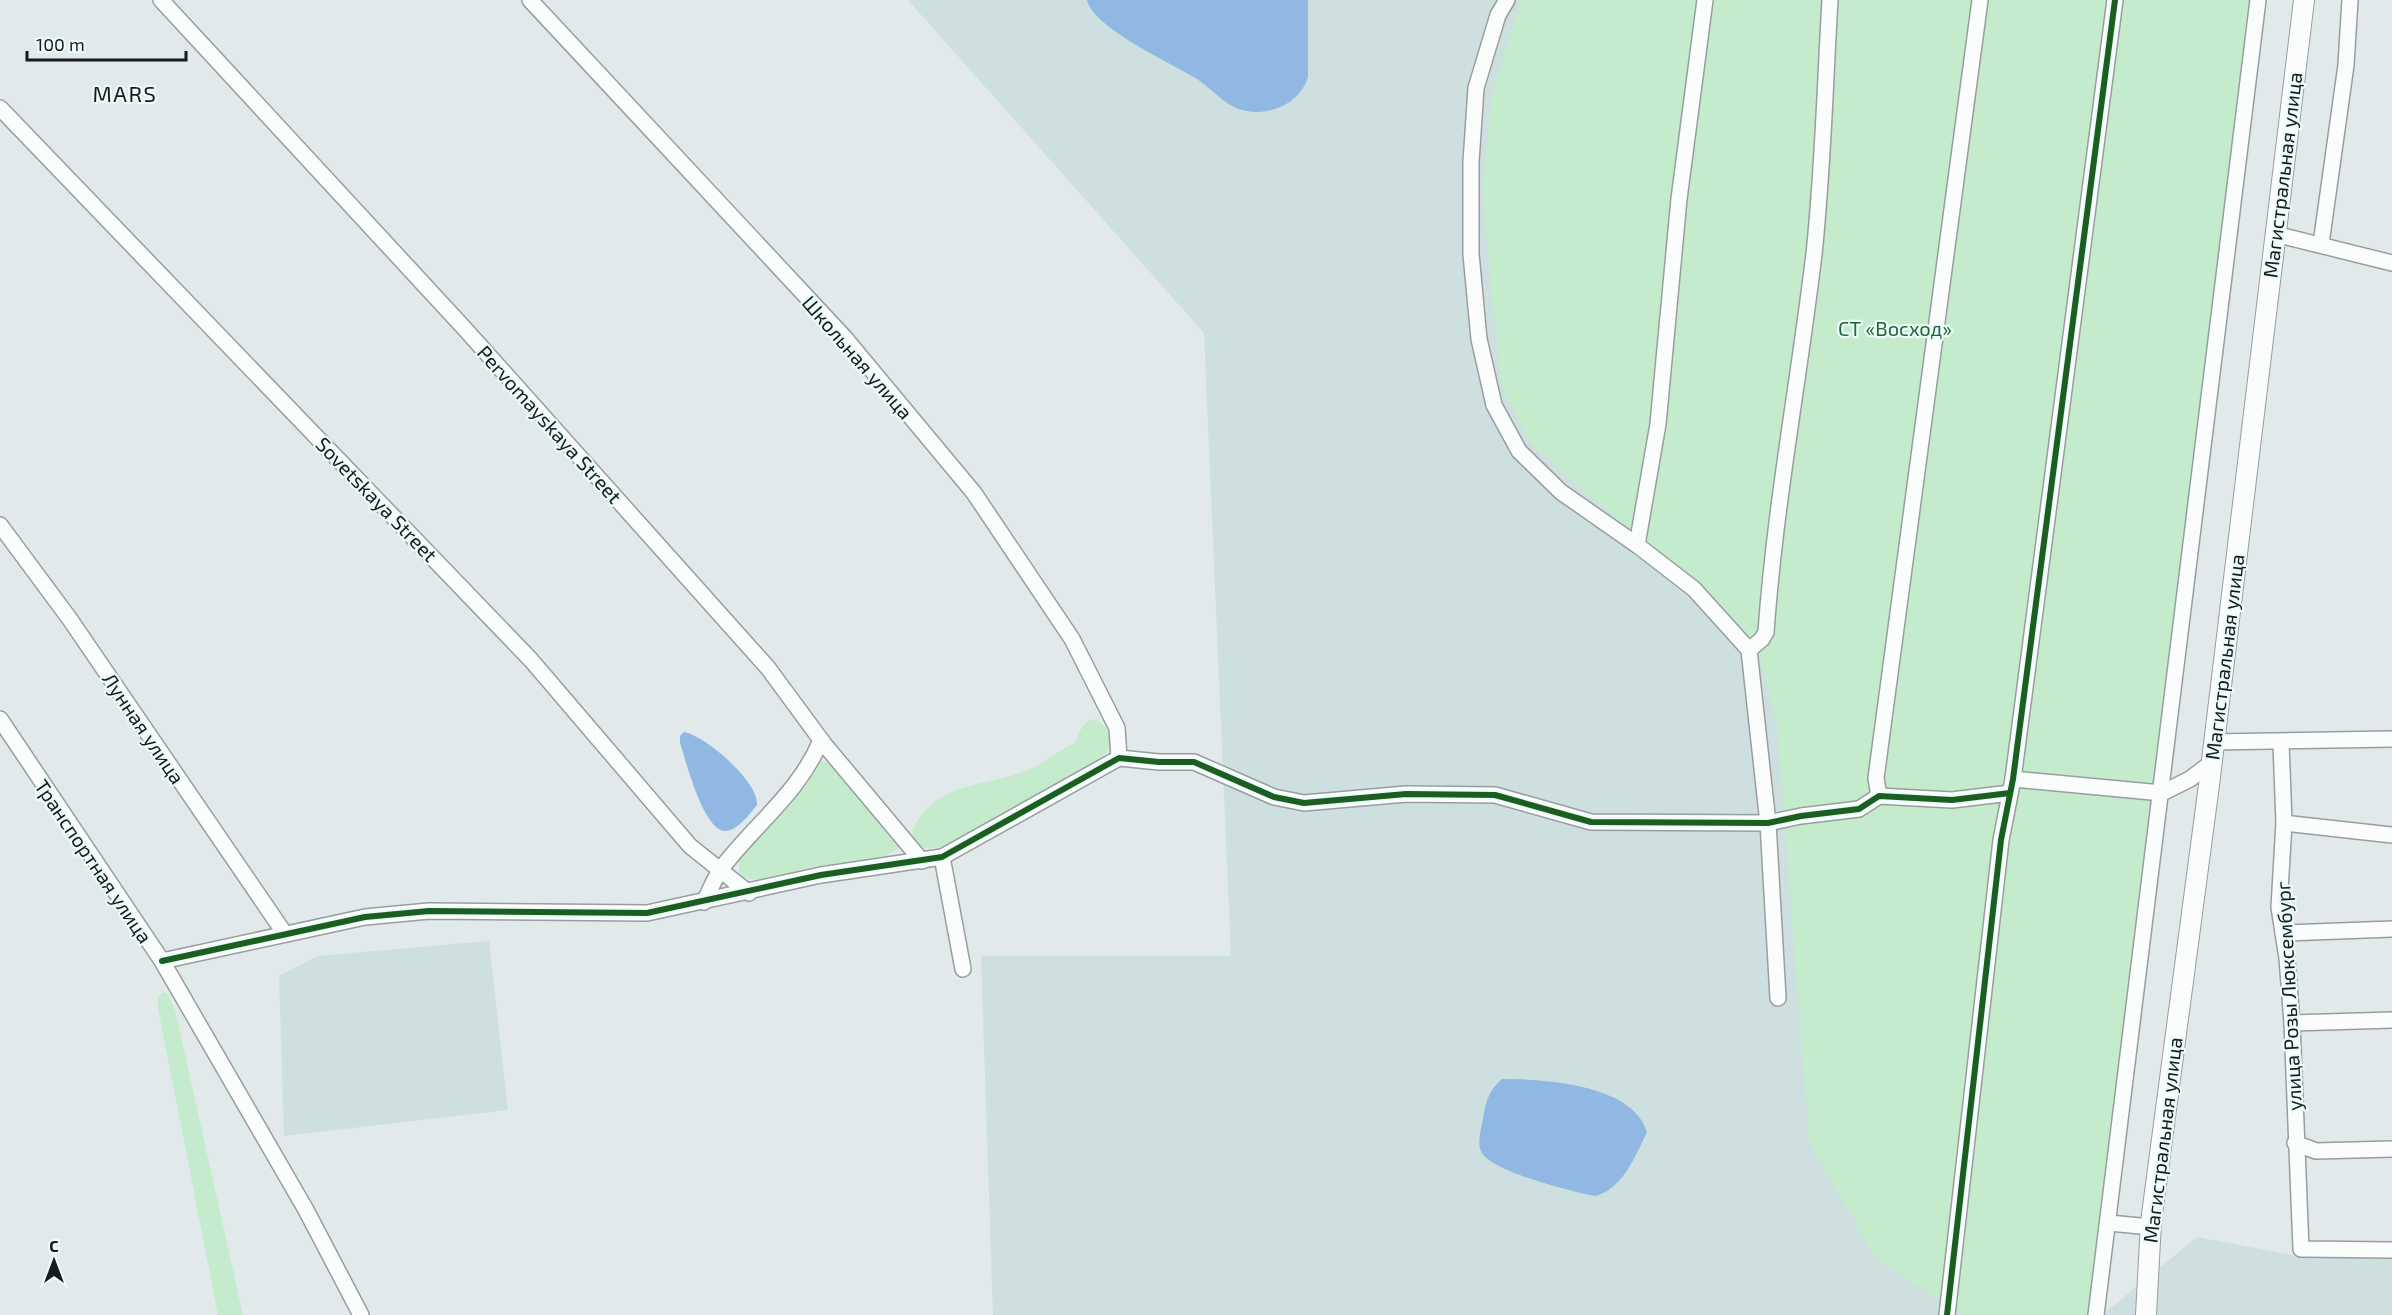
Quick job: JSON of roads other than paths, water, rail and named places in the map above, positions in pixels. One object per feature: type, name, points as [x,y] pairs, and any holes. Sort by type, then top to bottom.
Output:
[{"type":"main road","name":"Магистральная улица","points":[[2146,1315],[2151,1227],[2211,763],[2304,0]]},
{"type":"street","name":"Pervomayskaya Street","points":[[161,0],[465,329],[768,668],[821,740],[922,861]]},
{"type":"street","name":"Школьная улица","points":[[530,0],[845,338],[974,493],[1072,639],[1117,728],[1119,758]]},
{"type":"street","points":[[1507,0],[1498,15],[1476,88],[1471,162],[1471,254],[1478,328],[1494,405],[1519,451],[1561,492],[1637,545],[1694,589],[1749,650],[1768,823],[1778,998]]},
{"type":"street","points":[[1637,545],[1658,424],[1679,199],[1705,0]]},
{"type":"street","points":[[1749,650],[1762,639],[1766,632],[1773,559],[1797,391],[1814,251],[1830,0]]},
{"type":"street","points":[[1879,796],[1876,778],[1980,0]]},
{"type":"street","points":[[1947,1315],[1998,864],[2011,786],[2115,0]]},
{"type":"street","points":[[2096,1315],[2258,0]]},
{"type":"street","points":[[2321,244],[2346,65],[2350,0]]},
{"type":"street","name":"Sovetskaya Street","points":[[0,108],[531,660],[690,846],[749,893]]},
{"type":"street","points":[[2275,234],[2392,263]]},
{"type":"street","name":"Лунная улица","points":[[0,525],[69,618],[285,933]]},
{"type":"street","name":"Транспортная улица","points":[[0,720],[162,961],[276,1159],[361,1315]]},
{"type":"street","points":[[2213,742],[2392,739]]},
{"type":"street","points":[[704,902],[719,871],[798,783],[810,766],[821,740]]},
{"type":"street","name":"улица Розы Люксембург","points":[[2281,742],[2284,824],[2279,907],[2292,1023],[2301,1249],[2392,1250]]},
{"type":"street","points":[[162,961],[365,916],[400,912],[647,913],[749,893],[821,875],[942,857],[1119,758],[1159,762],[1194,762],[1274,797],[1304,803],[1406,794],[1495,795],[1591,822],[1768,823],[1801,816],[1859,810],[1879,796],[1952,800],[2011,786],[2162,793],[2190,779],[2211,763]]},
{"type":"street","points":[[2284,824],[2392,835]]},
{"type":"street","points":[[942,857],[963,969]]},
{"type":"street","points":[[2283,933],[2392,929]]},
{"type":"street","points":[[2292,1023],[2392,1020]]},
{"type":"street","points":[[2295,1143],[2316,1151],[2392,1149]]},
{"type":"street","points":[[2109,1223],[2151,1227]]},
{"type":"water","points":[[1087,0],[1308,0],[1308,76],[1305,85],[1293,99],[1276,109],[1257,112],[1240,109],[1226,102],[1197,79],[1118,33],[1092,11]]},
{"type":"water","points":[[684,732],[694,735],[730,761],[750,784],[757,805],[743,821],[730,830],[717,828],[696,793],[680,743],[680,736]]},
{"type":"water","points":[[1502,1079],[1562,1083],[1585,1088],[1606,1094],[1624,1103],[1638,1116],[1647,1132],[1633,1161],[1613,1187],[1595,1196],[1533,1180],[1487,1159],[1480,1147],[1480,1131],[1488,1097]]},
{"type":"district","name":"MARS","points":[[125,93]]},
{"type":"park label","name":"СТ «Восход»","points":[[1895,328]]}]
